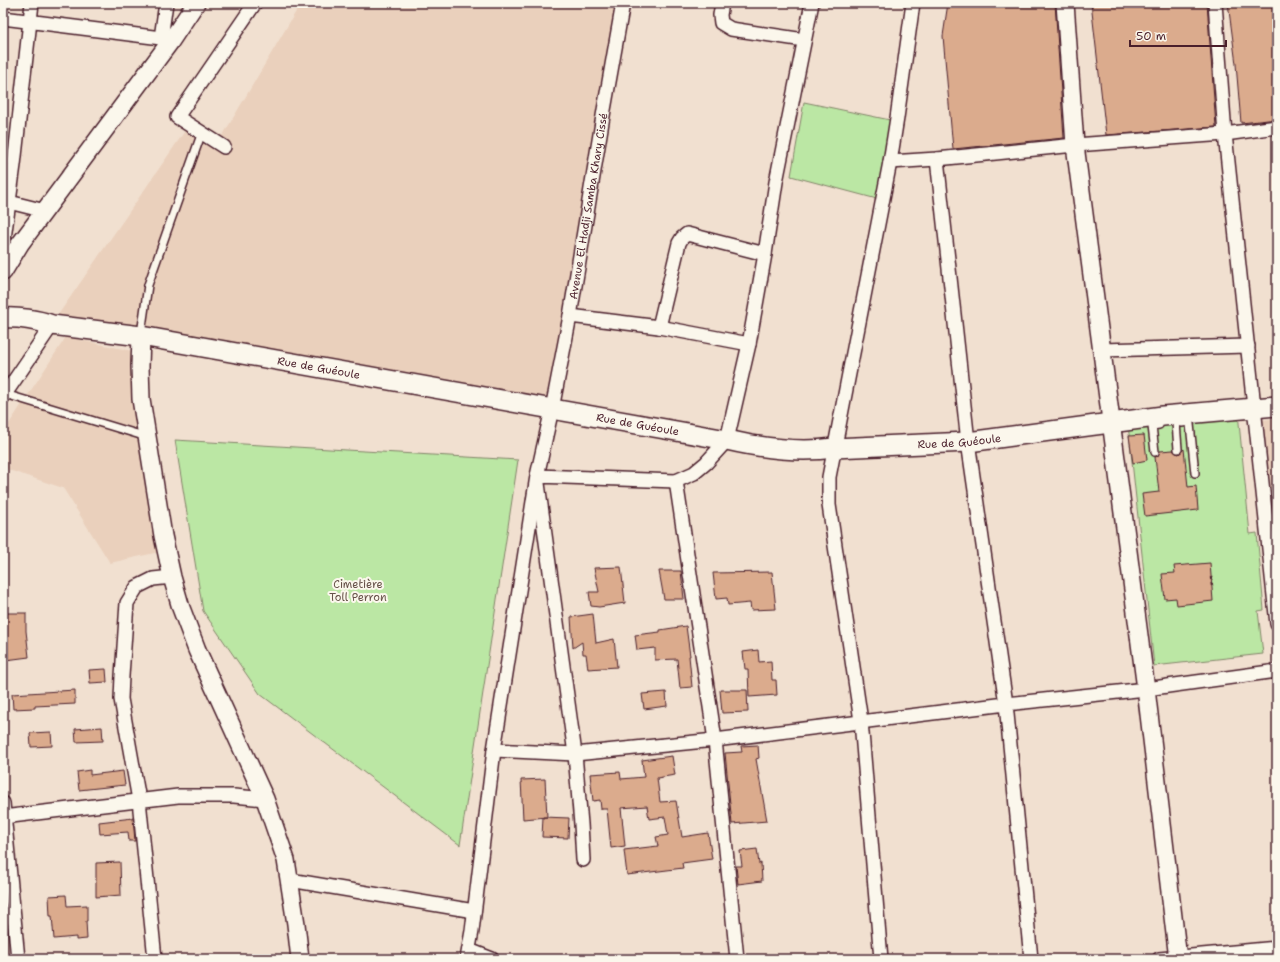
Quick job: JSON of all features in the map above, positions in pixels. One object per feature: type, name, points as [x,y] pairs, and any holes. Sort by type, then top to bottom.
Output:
[{"type":"main road","name":"Rue de Guéoule","points":[[3,318],[43,322],[52,325],[141,336],[727,440],[756,447],[815,451],[834,448],[968,442],[1110,423],[1169,421],[1277,406]]},
{"type":"street","points":[[3,246],[9,202],[8,164],[32,3]]},
{"type":"street","points":[[166,3],[166,40]]},
{"type":"street","points":[[3,272],[20,244],[166,40],[196,3]]},
{"type":"street","points":[[224,147],[177,117],[255,3]]},
{"type":"street","name":"Avenue El Hadji Samba Khary Cissé","points":[[468,955],[494,750],[537,476],[570,316],[623,3]]},
{"type":"street","points":[[722,3],[720,15],[721,23],[731,29],[804,40]]},
{"type":"street","points":[[583,860],[575,754],[537,476],[676,481],[694,473],[706,463],[727,440],[749,344],[776,182],[812,3]]},
{"type":"street","points":[[881,959],[861,721],[828,505],[829,477],[834,448],[890,162],[913,3]]},
{"type":"street","points":[[1066,3],[1075,145],[1110,423],[1146,690],[1178,958]]},
{"type":"street","points":[[1215,3],[1225,134],[1277,624]]},
{"type":"street","points":[[3,18],[166,40]]},
{"type":"street","points":[[890,162],[937,159],[1075,145],[1225,134],[1277,127]]},
{"type":"street","points":[[937,159],[968,442],[1006,704],[1031,959]]},
{"type":"street","points":[[9,202],[45,211]]},
{"type":"street","points":[[659,327],[678,243],[687,234],[765,254]]},
{"type":"street","points":[[570,316],[659,327],[749,344]]},
{"type":"street","points":[[4,396],[52,325]]},
{"type":"street","points":[[141,336],[141,392],[146,437],[163,536],[172,577],[181,608],[197,650],[265,799],[286,860],[300,959]]},
{"type":"street","points":[[1101,350],[1248,346]]},
{"type":"street","points":[[676,481],[715,740],[737,959]]},
{"type":"street","points":[[155,959],[139,800],[121,699],[127,603],[138,587],[153,578],[172,577]]},
{"type":"street","points":[[494,750],[575,754],[715,740],[1006,704],[1146,690],[1277,671]]},
{"type":"street","points":[[4,817],[178,796],[234,796],[265,799]]},
{"type":"street","points":[[3,803],[18,959]]},
{"type":"street","points":[[290,880],[474,911]]},
{"type":"street","points":[[1159,959],[1277,948]]},
{"type":"street","points":[[468,955],[492,959]]},
{"type":"lane","points":[[141,336],[148,285],[202,132]]},
{"type":"lane","points":[[4,396],[146,437]]},
{"type":"lane","points":[[1169,421],[1178,449]]},
{"type":"lane","points":[[1154,452],[1152,426],[1164,425],[1169,421],[1189,422],[1195,473]]},
{"type":"path","points":[[1211,577],[1212,586]]},
{"type":"shaded area","points":[[301,3],[628,3],[555,408],[58,315],[187,128],[223,135]]},
{"type":"shaded area","points":[[66,337],[137,352],[159,552],[110,563],[63,488],[3,468],[3,433]]},
{"type":"shaded area","points":[[1277,418],[1277,532],[1275,532],[1262,420]]},
{"type":"green space","points":[[804,102],[890,120],[877,199],[791,176]]},
{"type":"green space","points":[[1238,413],[1250,534],[1257,533],[1264,610],[1258,611],[1263,654],[1154,666],[1128,424]]},
{"type":"green space","name":"Cimetière Toll Perron","points":[[175,440],[518,460],[460,845],[260,694],[203,611]]},
{"type":"building","points":[[948,3],[1055,3],[1064,138],[953,149],[943,36]]},
{"type":"building","points":[[1091,3],[1207,3],[1216,127],[1106,135]]},
{"type":"building","points":[[1228,3],[1277,3],[1277,119],[1241,123],[1236,64]]},
{"type":"building","points":[[1144,435],[1147,460],[1133,463],[1129,436]]},
{"type":"building","points":[[1184,449],[1188,487],[1196,486],[1198,510],[1145,516],[1142,494],[1159,492],[1155,457],[1158,456],[1160,451],[1173,450],[1179,454]]},
{"type":"building","points":[[1210,563],[1213,601],[1177,605],[1176,598],[1165,599],[1162,574],[1175,573],[1174,566]]},
{"type":"building","points":[[621,567],[625,603],[599,607],[591,606],[589,592],[599,592],[594,568]]},
{"type":"building","points":[[659,571],[681,571],[684,599],[664,599]]},
{"type":"building","points":[[772,572],[776,609],[751,610],[750,603],[728,605],[727,598],[716,599],[713,573]]},
{"type":"building","points":[[3,613],[26,613],[26,631],[29,657],[6,660]]},
{"type":"building","points":[[593,614],[596,643],[614,639],[617,667],[588,669],[586,654],[583,654],[582,642],[573,648],[571,617]]},
{"type":"building","points":[[686,626],[692,687],[680,688],[677,659],[655,660],[655,648],[637,650],[635,635],[660,632],[660,630]]},
{"type":"building","points":[[758,650],[759,662],[771,661],[772,680],[776,680],[777,695],[749,697],[748,669],[745,669],[743,652]]},
{"type":"building","points":[[106,669],[107,682],[90,683],[89,670]]},
{"type":"building","points":[[75,690],[75,704],[35,706],[35,708],[13,709],[12,694]]},
{"type":"building","points":[[720,690],[747,690],[748,712],[722,713]]},
{"type":"building","points":[[666,692],[667,706],[644,709],[642,694]]},
{"type":"building","points":[[102,727],[103,741],[76,742],[75,729]]},
{"type":"building","points":[[51,732],[52,746],[31,747],[30,733]]},
{"type":"building","points":[[758,745],[759,758],[756,759],[767,821],[732,824],[725,753],[742,752],[741,746]]},
{"type":"building","points":[[672,756],[675,775],[657,778],[660,802],[676,801],[682,837],[708,833],[712,859],[682,863],[683,868],[627,875],[624,850],[658,846],[656,837],[668,835],[665,817],[649,819],[647,806],[621,808],[625,846],[611,848],[607,809],[601,809],[600,800],[593,801],[590,774],[620,772],[621,779],[644,777],[642,760]]},
{"type":"building","points":[[90,770],[90,775],[123,771],[125,785],[79,790],[77,772]]},
{"type":"building","points":[[545,779],[547,817],[523,819],[521,780]]},
{"type":"building","points":[[543,817],[569,818],[568,838],[542,837]]},
{"type":"building","points":[[133,818],[135,841],[129,841],[128,832],[100,834],[99,822]]},
{"type":"building","points":[[757,849],[759,864],[761,863],[762,881],[738,884],[736,866],[742,866],[740,851]]},
{"type":"building","points":[[120,862],[121,895],[96,897],[96,863]]},
{"type":"building","points":[[66,895],[67,906],[87,905],[87,939],[76,940],[76,937],[54,939],[52,916],[50,916],[49,896]]}]
